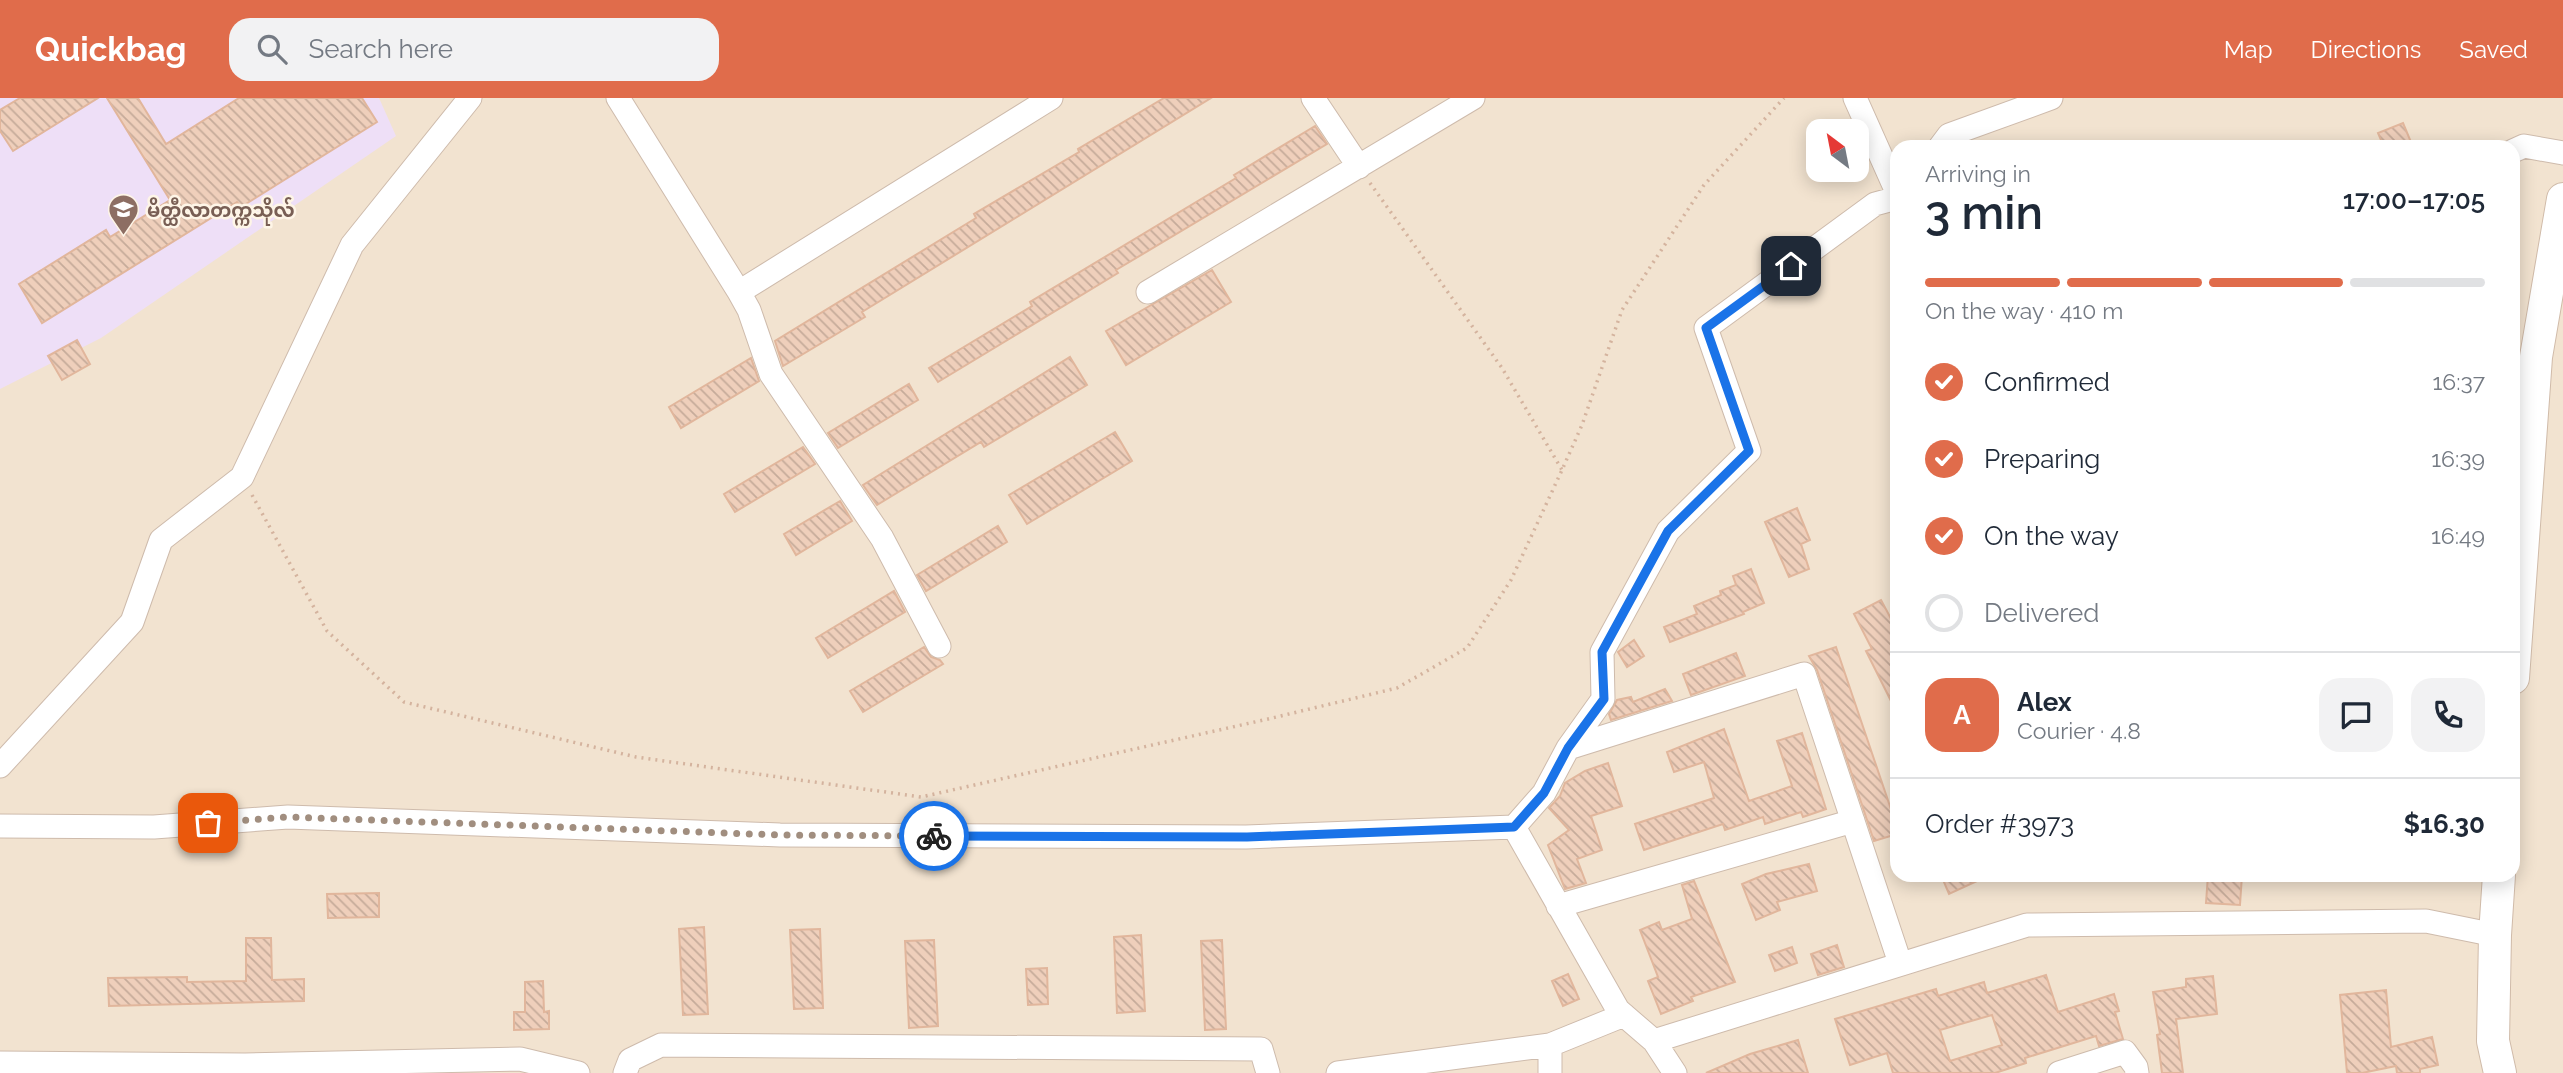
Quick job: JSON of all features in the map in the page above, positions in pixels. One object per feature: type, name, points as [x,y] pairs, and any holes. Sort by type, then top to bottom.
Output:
[{"type":"street","points":[[0,766],[132,622],[161,540],[242,477],[352,245],[470,98]]},
{"type":"street","points":[[618,98],[749,310],[771,374],[882,538],[939,646]]},
{"type":"street","points":[[739,292],[1051,98]]},
{"type":"street","points":[[1313,98],[1359,167]]},
{"type":"street","points":[[1148,292],[1474,98]]},
{"type":"street","points":[[1855,98],[1890,176]]},
{"type":"street","points":[[1946,140],[1950,135],[2051,98]]},
{"type":"street","points":[[2520,148],[2524,146],[2563,153]]},
{"type":"street","points":[[2520,580],[2536,357],[2563,199]]},
{"type":"street","points":[[0,826],[154,827],[288,817],[780,835],[1247,837],[1514,827],[1544,793],[1568,748],[1604,699],[1602,652],[1668,531],[1749,451],[1706,328],[1875,204],[1890,200]]},
{"type":"street","points":[[1568,748],[1804,674],[1900,963]]},
{"type":"street","points":[[1558,906],[1853,821]]},
{"type":"street","points":[[1514,827],[1618,1010],[1654,1041],[1675,1073]]},
{"type":"street","points":[[2498,882],[2494,935],[2493,1041],[2500,1073]]},
{"type":"street","points":[[1654,1041],[2026,925],[2426,921],[2494,935]]},
{"type":"street","points":[[1338,1073],[1550,1045],[1624,1015]]},
{"type":"street","points":[[625,1073],[630,1060],[662,1045],[676,1045],[1261,1049],[1268,1073]]},
{"type":"street","points":[[1550,1045],[1550,1073]]},
{"type":"street","points":[[2059,1073],[2125,1052],[2136,1067],[2137,1073]]},
{"type":"street","points":[[0,1063],[245,1065],[520,1059],[578,1073]]},
{"type":"path","points":[[242,477],[327,631],[404,702],[636,757],[921,797],[1397,688],[1467,648],[1511,580],[1562,470],[1582,425],[1622,310],[1704,185],[1784,98]]},
{"type":"path","points":[[1359,167],[1502,368],[1562,470]]},
{"type":"shaded area","points":[[0,98],[2563,98],[2563,1073],[0,1073]]},
{"type":"shaded area","name":"မိတ္ထီလာတက္ကသိုလ်","points":[[0,98],[379,98],[396,136],[101,338],[0,389]]},
{"type":"building","points":[[20,98],[98,98],[13,151],[0,131],[0,110]]},
{"type":"building","points":[[107,98],[138,98],[166,144],[239,98],[362,98],[377,122],[241,207],[237,202],[42,323],[19,284],[106,230],[110,237],[170,200]]},
{"type":"building","points":[[1164,98],[1211,98],[862,312],[865,317],[783,366],[775,341],[976,218],[974,214],[1079,152],[1078,149]]},
{"type":"building","points":[[2403,123],[2410,140],[2381,140],[2378,133]]},
{"type":"building","points":[[1315,126],[1327,144],[1116,270],[1118,273],[938,382],[929,368],[1032,306],[1030,302],[1236,178],[1234,175]]},
{"type":"building","points":[[1212,270],[1231,302],[1126,365],[1106,331]]},
{"type":"building","points":[[77,340],[90,364],[62,380],[48,356]]},
{"type":"building","points":[[1070,357],[1087,385],[984,447],[981,442],[877,505],[863,485]]},
{"type":"building","points":[[751,358],[759,381],[681,428],[669,407]]},
{"type":"building","points":[[909,384],[918,400],[838,448],[828,433]]},
{"type":"building","points":[[1115,432],[1132,461],[1027,524],[1009,495]]},
{"type":"building","points":[[803,447],[815,464],[735,512],[724,494]]},
{"type":"building","points":[[840,501],[852,521],[796,555],[784,534]]},
{"type":"building","points":[[1797,508],[1810,540],[1801,544],[1809,569],[1789,577],[1765,522]]},
{"type":"building","points":[[998,526],[1007,542],[926,591],[917,575]]},
{"type":"building","points":[[1751,569],[1764,603],[1743,612],[1744,614],[1670,642],[1664,627],[1697,614],[1694,606],[1721,595],[1720,591],[1736,585],[1733,576]]},
{"type":"building","points":[[894,591],[905,612],[828,658],[816,638]]},
{"type":"building","points":[[1881,600],[1890,617],[1890,699],[1866,651],[1872,649],[1854,614]]},
{"type":"building","points":[[1634,640],[1644,656],[1627,667],[1618,652]]},
{"type":"building","points":[[924,647],[931,657],[943,664],[863,712],[850,691]]},
{"type":"building","points":[[1836,647],[1890,806],[1890,836],[1874,841],[1817,670],[1809,656]]},
{"type":"building","points":[[1736,653],[1745,676],[1691,695],[1683,674]]},
{"type":"building","points":[[1665,689],[1672,701],[1611,720],[1609,714],[1617,700],[1631,697],[1633,702]]},
{"type":"building","points":[[1724,729],[1749,801],[1792,786],[1777,741],[1802,733],[1826,809],[1803,817],[1801,812],[1765,824],[1763,817],[1725,830],[1723,824],[1644,850],[1635,824],[1714,798],[1704,762],[1674,772],[1667,752]]},
{"type":"building","points":[[1608,763],[1622,806],[1591,816],[1602,850],[1577,859],[1586,883],[1565,889],[1548,845],[1569,830],[1549,808],[1560,796],[1565,783],[1585,771]]},
{"type":"building","points":[[1809,864],[1817,891],[1777,902],[1780,910],[1756,920],[1742,884],[1766,874]]},
{"type":"building","points":[[1694,881],[1735,982],[1691,997],[1693,1001],[1661,1014],[1648,981],[1658,977],[1640,930],[1659,922],[1662,930],[1692,919],[1682,885]]},
{"type":"building","points":[[1944,882],[1975,882],[1949,894]]},
{"type":"building","points":[[2208,882],[2242,882],[2240,905],[2206,903]]},
{"type":"building","points":[[379,893],[379,917],[328,918],[327,894]]},
{"type":"building","points":[[704,927],[708,1014],[683,1015],[679,929]]},
{"type":"building","points":[[820,929],[823,1008],[794,1009],[790,930]]},
{"type":"building","points":[[1141,935],[1145,1011],[1117,1013],[1114,937]]},
{"type":"building","points":[[246,938],[271,938],[272,980],[304,979],[304,1001],[109,1006],[108,978],[187,977],[187,982],[246,981]]},
{"type":"building","points":[[934,940],[938,1026],[909,1028],[905,941]]},
{"type":"building","points":[[1222,940],[1226,1029],[1205,1030],[1201,941]]},
{"type":"building","points":[[1837,945],[1844,967],[1818,975],[1811,954]]},
{"type":"building","points":[[1792,947],[1797,963],[1775,971],[1769,955]]},
{"type":"building","points":[[1047,968],[1048,1004],[1028,1005],[1026,969]]},
{"type":"building","points":[[1568,974],[1579,999],[1563,1006],[1552,981]]},
{"type":"building","points":[[2046,975],[2058,1012],[2114,994],[2119,1011],[2115,1012],[2123,1039],[2099,1046],[2096,1036],[2025,1058],[2026,1063],[1995,1073],[1893,1073],[1887,1053],[1850,1065],[1835,1019],[1936,989],[1938,996],[1984,982],[1987,993]],"holes":[[[1992,1015],[2002,1045],[1950,1061],[1940,1030]]]},
{"type":"building","points":[[2213,976],[2217,1014],[2176,1019],[2183,1073],[2162,1073],[2157,1035],[2160,1034],[2153,992],[2186,987],[2186,979]]},
{"type":"building","points":[[543,981],[544,1012],[549,1011],[549,1029],[514,1030],[514,1012],[525,1012],[525,982]]},
{"type":"building","points":[[2386,990],[2391,1047],[2432,1037],[2438,1065],[2420,1069],[2420,1073],[2397,1073],[2396,1066],[2362,1073],[2347,1073],[2340,995]]},
{"type":"building","points":[[1798,1040],[1808,1073],[1706,1073],[1750,1054]]},
{"type":"way so far","points":[[208,823],[288,817],[780,835],[934,836]]},
{"type":"place","name":"မိတ္ထီလာတက္ကသိုလ်","points":[[124,237]]},
{"type":"route","points":[[934,836],[1247,837],[1514,827],[1544,793],[1568,748],[1604,699],[1602,652],[1668,531],[1749,451],[1706,328],[1791,266]]}]
